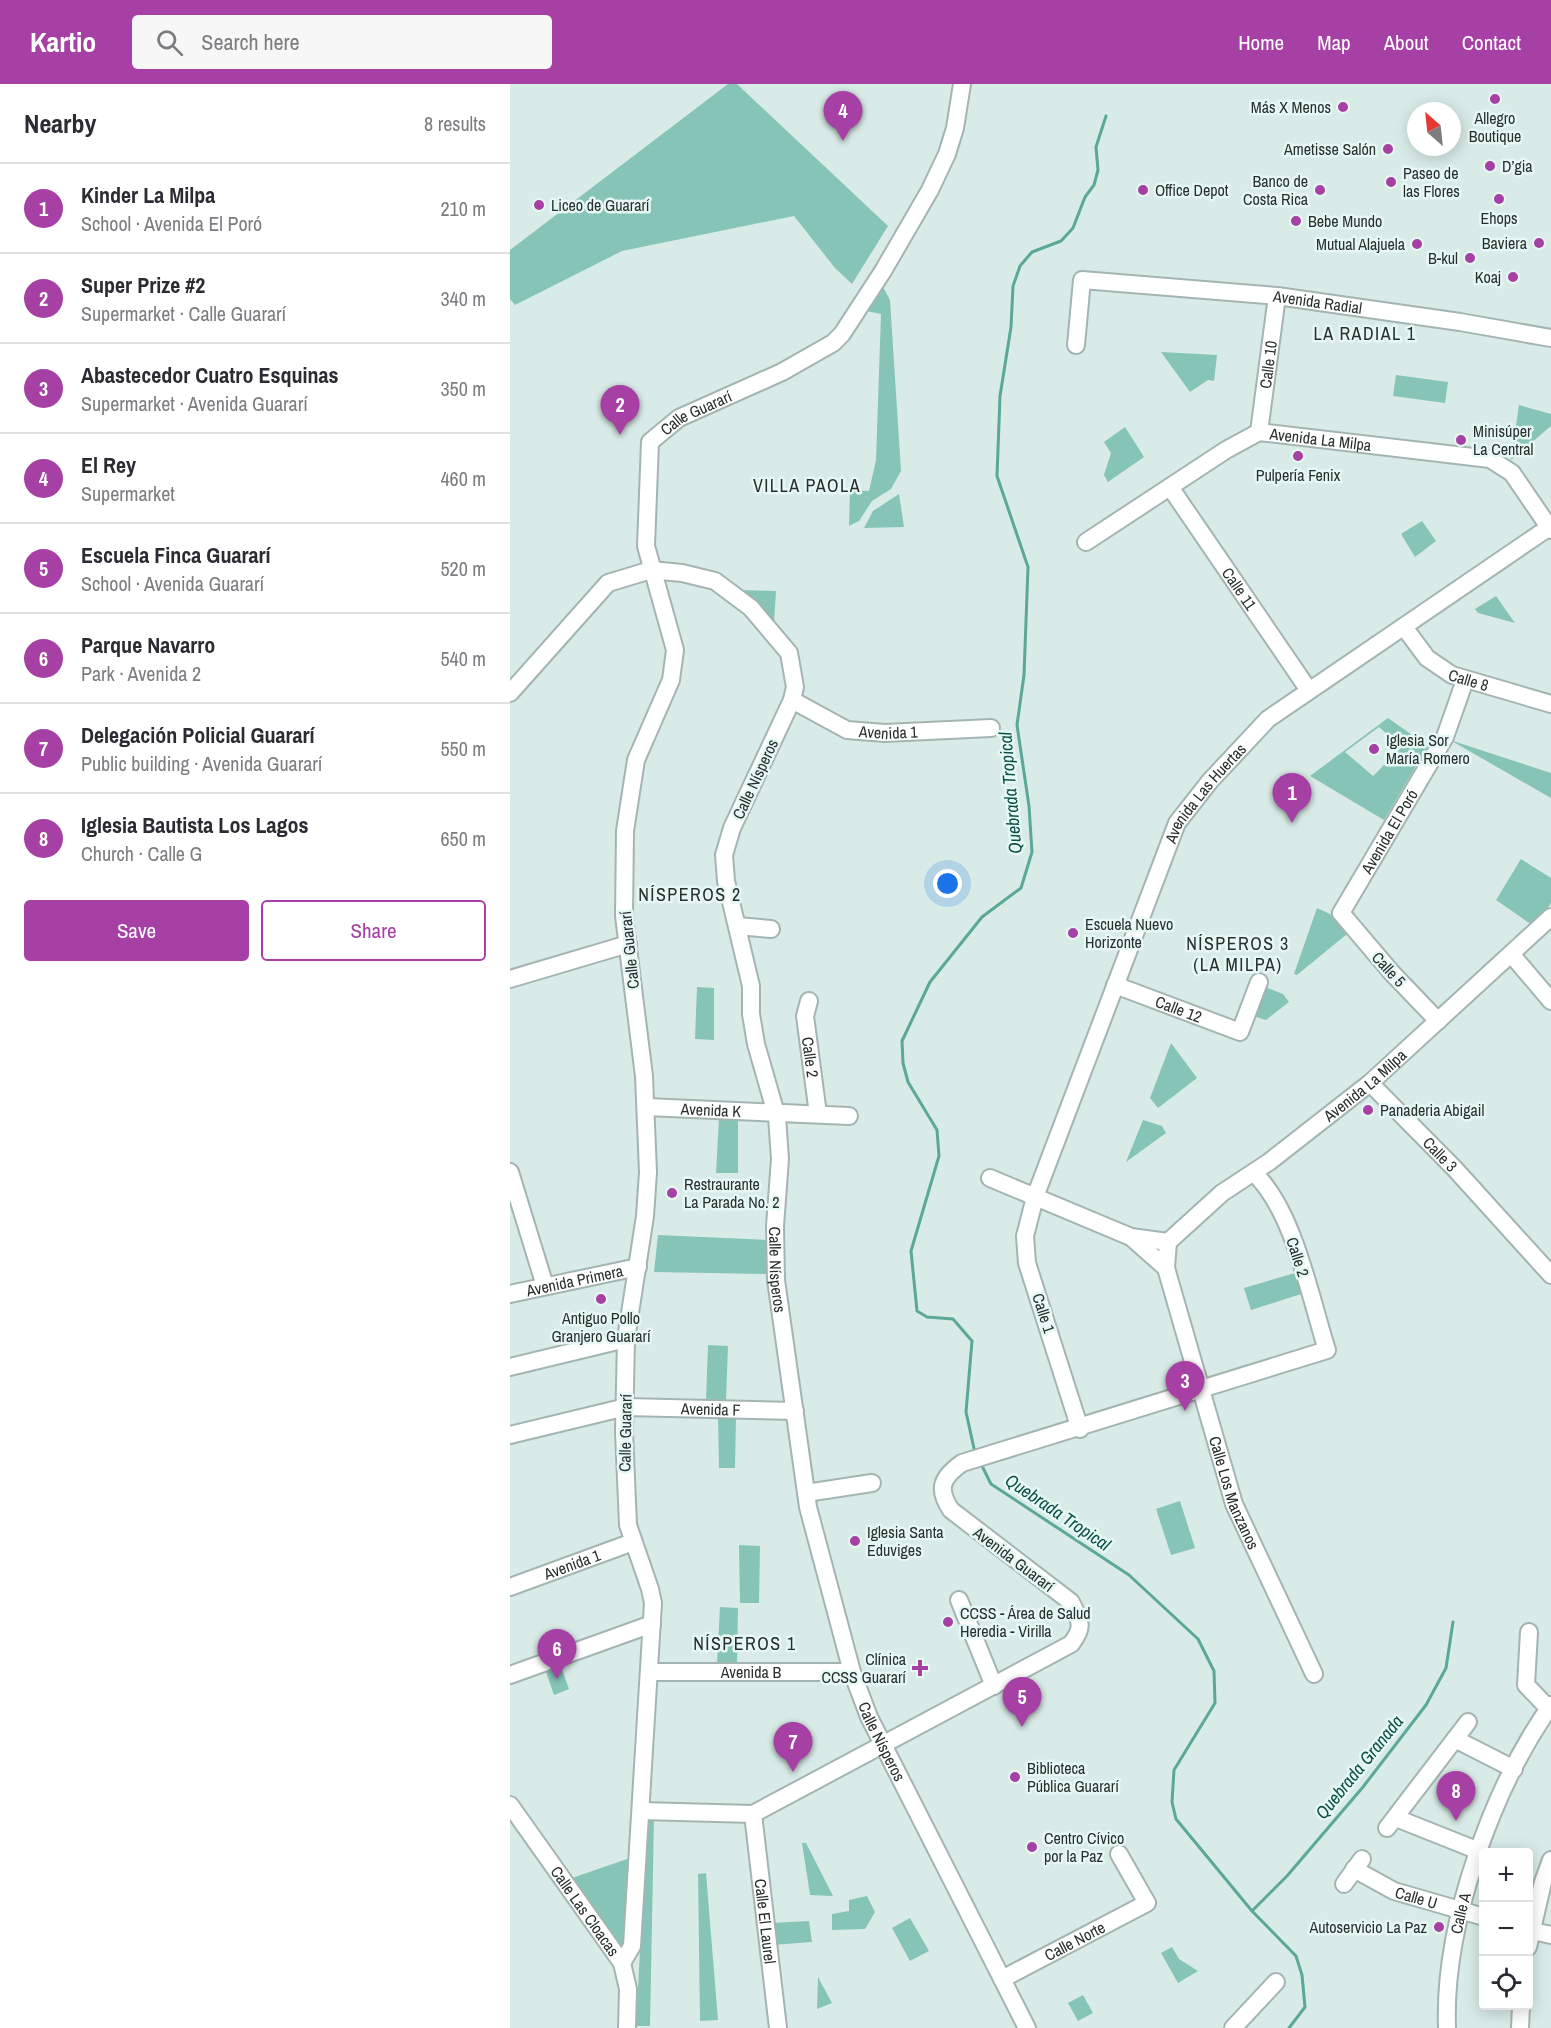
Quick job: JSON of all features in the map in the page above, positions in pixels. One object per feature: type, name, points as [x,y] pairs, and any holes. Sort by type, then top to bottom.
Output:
[{"type":"street","name":"Calle Guararí","points":[[622,1963],[632,1946],[652,1624],[650,1589],[628,1525],[624,1496],[626,1339],[638,1267],[647,1183],[647,1107],[624,915],[625,831],[632,778],[643,740],[670,681],[675,650],[646,546],[650,442],[680,418],[782,372],[833,343],[851,324],[930,190],[947,153],[955,128],[962,84]]},
{"type":"street","name":"Avenida Radial","points":[[1076,345],[1082,280],[1277,296],[1460,322],[1551,338]]},
{"type":"street","name":"Calle 10","points":[[1259,432],[1277,296]]},
{"type":"street","name":"Avenida La Milpa","points":[[1086,543],[1226,450],[1259,432],[1490,459],[1512,473],[1550,528]]},
{"type":"street","name":"Calle 11","points":[[1170,487],[1308,689]]},
{"type":"street","name":"Avenida Las Huertas","points":[[1035,1197],[1177,823],[1210,781],[1268,718],[1550,528]]},
{"type":"street","points":[[510,693],[608,583],[651,570]]},
{"type":"street","name":"Calle Nísperos","points":[[651,570],[682,573],[715,581],[751,609],[789,653],[795,687],[792,700],[732,828],[724,855],[726,881],[751,986],[751,1014],[756,1044],[775,1112],[780,1159],[775,1226],[776,1280],[806,1493],[814,1539],[852,1672],[869,1717],[1027,2028]]},
{"type":"street","name":"Calle 8","points":[[1404,627],[1427,658],[1465,680],[1551,704]]},
{"type":"street","name":"Avenida El Poró","points":[[1341,916],[1341,910],[1445,737],[1465,680]]},
{"type":"street","name":"Avenida 1","points":[[792,700],[847,730],[885,733],[991,728]]},
{"type":"street","name":"Calle 5","points":[[1341,916],[1438,1021]]},
{"type":"street","name":"Avenida La Milpa","points":[[1168,1242],[1222,1193],[1254,1173],[1370,1083],[1551,917]]},
{"type":"street","points":[[738,926],[771,929]]},
{"type":"street","points":[[510,979],[628,944]]},
{"type":"street","points":[[1512,955],[1551,1001]]},
{"type":"street","name":"Calle 12","points":[[1115,985],[1240,1032],[1259,982]]},
{"type":"street","name":"Calle 2","points":[[809,1001],[805,1016],[818,1114]]},
{"type":"street","name":"Calle 3","points":[[1370,1083],[1455,1169],[1551,1275]]},
{"type":"street","name":"Avenida K","points":[[647,1107],[849,1116]]},
{"type":"street","points":[[510,1172],[545,1286]]},
{"type":"street","name":"Calle 2","points":[[1254,1173],[1278,1202],[1287,1223],[1327,1350]]},
{"type":"street","points":[[990,1178],[1131,1237],[1168,1242]]},
{"type":"street","name":"Calle 1","points":[[1035,1197],[1025,1236],[1027,1263],[1080,1429]]},
{"type":"street","points":[[1131,1237],[1166,1268]]},
{"type":"street","name":"Calle Los Manzanos","points":[[1168,1242],[1166,1268],[1243,1527],[1314,1674]]},
{"type":"street","name":"Avenida Primera","points":[[510,1294],[638,1267]]},
{"type":"street","points":[[510,1367],[626,1339]]},
{"type":"street","name":"Avenida Guararí","points":[[641,1811],[753,1814],[1071,1644],[1080,1632],[1080,1621],[1071,1602],[951,1510],[942,1496],[943,1482],[951,1471],[962,1463],[1080,1429],[1327,1350]]},
{"type":"street","name":"Avenida F","points":[[510,1435],[626,1407],[795,1411]]},
{"type":"street","points":[[806,1493],[872,1483]]},
{"type":"street","name":"Avenida 1","points":[[510,1587],[633,1542]]},
{"type":"street","points":[[959,1600],[994,1686]]},
{"type":"street","points":[[510,1675],[652,1624]]},
{"type":"street","points":[[1529,1632],[1526,1685],[1550,1708]]},
{"type":"street","name":"Avenida B","points":[[649,1672],[852,1672]]},
{"type":"street","name":"Calle A","points":[[1480,1848],[1500,1795],[1550,1708]]},
{"type":"street","points":[[1468,1722],[1391,1823],[1479,1851]]},
{"type":"street","points":[[1455,1739],[1514,1769]]},
{"type":"street","name":"Calle Las Cloacas","points":[[510,1805],[622,1963],[628,1989],[627,2028]]},
{"type":"street","name":"Calle El Laurel","points":[[753,1814],[778,2028]]},
{"type":"street","name":"Calle A","points":[[1447,2028],[1446,2006],[1461,1911],[1479,1851]]},
{"type":"street","name":"Calle Norte","points":[[1002,1979],[1147,1903],[1119,1854]]},
{"type":"street","points":[[1533,1925],[1551,1860]]},
{"type":"street","name":"Calle U","points":[[1344,1884],[1358,1864],[1394,1890],[1479,1916]]},
{"type":"street","points":[[1533,1936],[1551,1935]]},
{"type":"street","points":[[1233,2028],[1276,1982]]},
{"type":"street","points":[[1520,2028],[1521,2010]]},
{"type":"green space","points":[[728,84],[737,84],[888,226],[852,284],[835,268],[794,216],[622,251],[515,305],[510,299],[510,250]]},
{"type":"green space","points":[[881,283],[890,300],[901,471],[891,489],[872,501],[859,521],[849,526],[850,490],[869,491],[876,460],[881,314],[866,311]]},
{"type":"green space","points":[[1161,352],[1217,355],[1214,381],[1208,380],[1190,392]]},
{"type":"green space","points":[[1396,375],[1448,382],[1445,403],[1393,396]]},
{"type":"green space","points":[[1519,405],[1551,414],[1551,426],[1511,460]]},
{"type":"green space","points":[[1125,427],[1144,457],[1108,482],[1104,475],[1111,453],[1104,442]]},
{"type":"green space","points":[[899,494],[904,527],[864,528],[873,511]]},
{"type":"green space","points":[[1422,521],[1436,541],[1415,557],[1401,534]]},
{"type":"green space","points":[[740,590],[776,591],[774,622]]},
{"type":"green space","points":[[1496,596],[1515,623],[1478,613],[1475,609]]},
{"type":"green space","points":[[1388,718],[1428,746],[1384,820],[1310,776]],"holes":[[[1379,727],[1402,747],[1373,776],[1345,752]]]},
{"type":"green space","points":[[1450,740],[1551,773],[1551,798]]},
{"type":"green space","points":[[1521,859],[1551,878],[1551,903],[1535,927],[1496,900]]},
{"type":"green space","points":[[1317,908],[1330,914],[1347,934],[1297,975],[1294,974]]},
{"type":"green space","points":[[1260,985],[1283,994],[1289,1002],[1266,1020],[1250,1015]]},
{"type":"green space","points":[[697,987],[714,988],[714,1040],[695,1039]]},
{"type":"green space","points":[[1171,1043],[1197,1078],[1158,1108],[1150,1098]]},
{"type":"green space","points":[[719,1119],[738,1121],[738,1173],[716,1173]]},
{"type":"green space","points":[[1143,1120],[1162,1126],[1166,1133],[1126,1162]]},
{"type":"green space","points":[[658,1235],[768,1240],[769,1274],[654,1272]]},
{"type":"green space","points":[[1295,1273],[1301,1294],[1251,1310],[1244,1288]]},
{"type":"green space","points":[[708,1345],[728,1346],[726,1401],[706,1401]]},
{"type":"green space","points":[[718,1416],[736,1417],[735,1468],[719,1468]]},
{"type":"green space","points":[[1180,1501],[1195,1548],[1171,1555],[1156,1509]]},
{"type":"green space","points":[[739,1545],[760,1546],[759,1603],[740,1603]]},
{"type":"green space","points":[[720,1607],[738,1608],[737,1664],[717,1664]]},
{"type":"green space","points":[[560,1664],[569,1689],[554,1695],[545,1669]]},
{"type":"green space","points":[[647,1818],[654,1818],[650,2026],[636,2026]]},
{"type":"green space","points":[[802,1843],[806,1843],[833,1896],[810,1895]]},
{"type":"green space","points":[[630,1858],[628,1944],[621,1950],[572,1878]]},
{"type":"green space","points":[[706,1873],[718,2020],[700,2021],[698,1874]]},
{"type":"green space","points":[[867,1896],[875,1912],[865,1929],[832,1930],[832,1914],[849,1911],[849,1900]]},
{"type":"green space","points":[[910,1918],[929,1951],[910,1961],[892,1928]]},
{"type":"green space","points":[[809,1921],[812,1942],[772,1945],[770,1923]]},
{"type":"green space","points":[[1172,1947],[1179,1959],[1198,1971],[1178,1983],[1161,1953]]},
{"type":"green space","points":[[818,1977],[832,2003],[817,2009]]},
{"type":"green space","points":[[1083,1995],[1093,2013],[1078,2021],[1068,2003]]},
{"type":"waterway","name":"Quebrada Tropical","points":[[975,1453],[966,1412],[972,1341],[953,1319],[927,1317],[917,1311],[911,1251],[939,1156],[937,1130],[908,1082],[903,1063],[902,1041],[930,982],[982,917],[1021,888],[1032,852],[1029,806],[1017,725],[1024,675],[1028,567],[997,476],[1000,396],[1011,327],[1013,286],[1020,266],[1032,252],[1061,241],[1073,228],[1085,197],[1094,185],[1098,170],[1096,147],[1106,116]]},
{"type":"waterway","name":"Quebrada Tropical","points":[[981,1464],[991,1484],[1129,1575],[1198,1639],[1214,1671],[1215,1703],[1174,1770],[1172,1802],[1176,1819],[1252,1911],[1296,1956],[1302,1975],[1305,2007],[1289,2028]]},
{"type":"waterway","name":"Quebrada Granada","points":[[1252,1911],[1287,1876],[1363,1787],[1426,1705],[1446,1668],[1453,1622]]},
{"type":"place","name":"Allegro Boutique","points":[[1495,99]]},
{"type":"place","name":"Más X Menos","points":[[1343,107]]},
{"type":"place","name":"El Rey","points":[[843,141]]},
{"type":"place","name":"Ametisse Salón","points":[[1388,149]]},
{"type":"place","name":"D’gia","points":[[1490,166]]},
{"type":"place","name":"Paseo de las Flores","points":[[1391,182]]},
{"type":"place","name":"Office Depot","points":[[1143,190]]},
{"type":"place","name":"Banco de Costa Rica","points":[[1320,190]]},
{"type":"place","name":"Ehops","points":[[1499,199]]},
{"type":"place","name":"Liceo de Guararí","points":[[539,205]]},
{"type":"place","name":"Bebe Mundo","points":[[1296,221]]},
{"type":"place","name":"Baviera","points":[[1539,243]]},
{"type":"place","name":"Mutual Alajuela","points":[[1417,244]]},
{"type":"place","name":"B-kul","points":[[1470,258]]},
{"type":"place","name":"Koaj","points":[[1513,277]]},
{"type":"place","name":"Super Prize #2","points":[[620,435]]},
{"type":"place","name":"Minisúper La Central","points":[[1461,440]]},
{"type":"place","name":"Pulpería Fenix","points":[[1298,456]]},
{"type":"place","name":"Iglesia Sor María Romero","points":[[1374,749]]},
{"type":"place","name":"Kinder La Milpa","points":[[1292,823]]},
{"type":"place","name":"Escuela Nuevo Horizonte","points":[[1073,933]]},
{"type":"place","name":"Panaderia Abigail","points":[[1368,1110]]},
{"type":"place","name":"Restraurante La Parada No. 2","points":[[672,1193]]},
{"type":"place","name":"Antiguo Pollo Granjero Guararí","points":[[601,1299]]},
{"type":"place","name":"Abastecedor Cuatro Esquinas","points":[[1185,1411]]},
{"type":"place","name":"Iglesia Santa Eduviges","points":[[855,1541]]},
{"type":"place","name":"CCSS - Área de Salud Heredia - Virilla","points":[[948,1622]]},
{"type":"place","name":"Clínica CCSS Guararí","points":[[920,1668]]},
{"type":"place","name":"Parque Navarro","points":[[557,1679]]},
{"type":"place","name":"Escuela Finca Guararí","points":[[1022,1727]]},
{"type":"place","name":"Delegación Policial Guararí","points":[[793,1772]]},
{"type":"place","name":"Biblioteca Pública Guararí","points":[[1015,1777]]},
{"type":"place","name":"Iglesia Bautista Los Lagos","points":[[1456,1821]]},
{"type":"place","name":"Centro Cívico por la Paz","points":[[1032,1847]]},
{"type":"place","name":"Autoservicio La Paz","points":[[1439,1927]]},
{"type":"district","name":"LA RADIAL 1","points":[[1365,333]]},
{"type":"district","name":"VILLA PAOLA","points":[[807,485]]},
{"type":"district","name":"NÍSPEROS 2","points":[[690,894]]},
{"type":"district","name":"NÍSPEROS 3 (LA MILPA)","points":[[1238,953]]},
{"type":"district","name":"NÍSPEROS 1","points":[[745,1643]]}]
